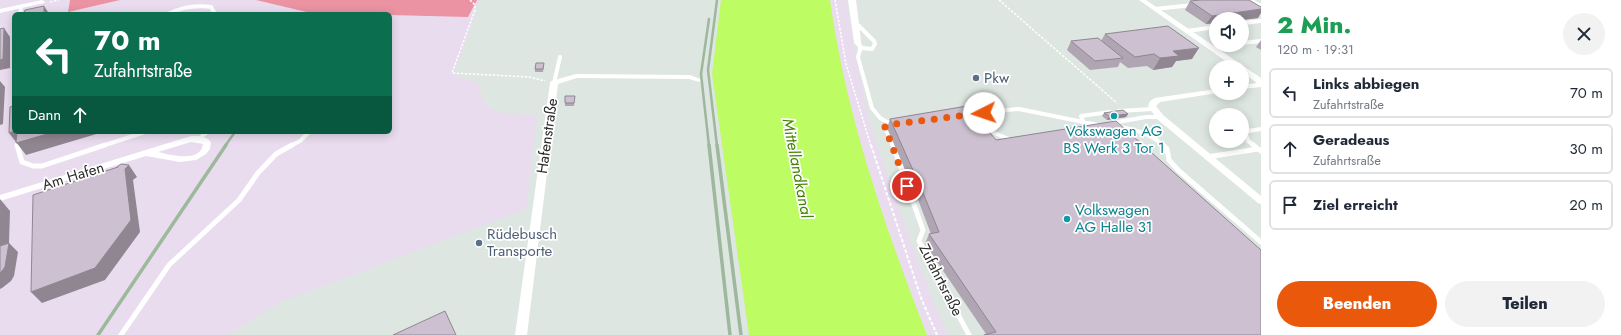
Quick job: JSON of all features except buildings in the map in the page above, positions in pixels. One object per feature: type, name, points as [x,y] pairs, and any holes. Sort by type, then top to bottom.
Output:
[{"type":"street","points":[[1142,0],[1209,47]]},
{"type":"street","points":[[0,12],[21,10],[42,2]]},
{"type":"street","points":[[1217,52],[1229,60]]},
{"type":"street","points":[[1249,74],[1261,83]]},
{"type":"street","name":"Hafenstraße","points":[[521,335],[554,83],[576,76],[690,77],[699,80]]},
{"type":"street","points":[[1249,86],[1261,83]]},
{"type":"street","points":[[1209,92],[1158,100],[1153,103],[1153,109],[1160,117],[1261,202]]},
{"type":"street","name":"Am Hafen","points":[[0,198],[191,139],[199,139],[207,142],[207,149],[194,157],[185,159],[147,153]]},
{"type":"lane","points":[[850,0],[856,42],[859,46],[869,50],[872,49],[875,44],[871,37],[857,24]]},
{"type":"lane","points":[[854,0],[859,46],[858,57],[874,114],[882,120],[892,124],[900,123]]},
{"type":"lane","points":[[1250,0],[1261,6]]},
{"type":"lane","points":[[1155,9],[1202,4]]},
{"type":"lane","points":[[173,12],[182,8],[199,6],[211,7],[214,12]]},
{"type":"lane","points":[[1249,22],[1261,21]]},
{"type":"lane","points":[[1187,31],[1209,28]]},
{"type":"lane","points":[[1249,43],[1261,41]]},
{"type":"lane","points":[[554,83],[560,57]]},
{"type":"lane","points":[[971,118],[967,114],[1019,109],[1030,110],[1083,125],[1102,126],[1087,129]]},
{"type":"lane","points":[[1083,125],[1081,116],[1135,109],[1153,109]]},
{"type":"lane","points":[[1160,117],[1140,118],[1109,125],[1141,131],[1155,138],[1167,149],[1169,160],[1178,170],[1261,242]]},
{"type":"lane","name":"Zufahrtsraße","points":[[892,124],[885,127],[897,156],[922,230],[919,241],[969,335]]},
{"type":"lane","points":[[979,126],[999,136],[1019,141]]},
{"type":"lane","points":[[1260,150],[1248,141],[1246,134],[1248,131],[1261,129]]},
{"type":"lane","points":[[18,134],[17,147],[22,162],[33,166],[42,166],[139,134]]},
{"type":"lane","points":[[199,139],[205,134]]},
{"type":"lane","points":[[120,335],[136,310],[169,265],[239,200],[258,173],[276,154],[300,141],[307,134]]},
{"type":"lane","points":[[1207,157],[1260,150]]},
{"type":"path","points":[[470,0],[475,5],[475,10],[452,73],[529,77],[554,83]]},
{"type":"path","points":[[835,0],[846,64],[879,173],[916,284],[937,335]]},
{"type":"path","points":[[1000,0],[1112,98]]},
{"type":"shaded area","points":[[70,0],[120,0],[68,12]]},
{"type":"shaded area","points":[[256,0],[477,0],[468,17],[392,15],[392,12],[307,12]]},
{"type":"shaded area","points":[[479,0],[721,0],[712,74],[749,335],[228,335],[281,302],[526,209],[537,116],[504,113],[492,109],[484,102],[478,82],[454,76]]},
{"type":"shaded area","points":[[846,0],[1261,0],[1261,335],[947,335],[918,262],[869,120],[853,43]]},
{"type":"water","name":"Mittellandkanal","points":[[721,0],[830,0],[846,86],[869,170],[896,253],[927,335],[749,335],[712,74]]},
{"type":"railway","points":[[717,0],[708,70],[717,146]]},
{"type":"railway","points":[[709,19],[701,74],[709,146]]},
{"type":"railway","points":[[225,146],[234,134]]},
{"type":"railway","points":[[98,335],[226,145]]},
{"type":"railway","points":[[709,145],[730,335]]},
{"type":"railway","points":[[717,145],[741,335]]},
{"type":"place","name":"Pkw","points":[[976,78]]},
{"type":"place","name":"Vokswagen AG BS Werk 3 Tor 1","points":[[1114,116]]},
{"type":"place","name":"Volkswagen AG Halle 31","points":[[1067,219]]},
{"type":"place","name":"Rüdebusch Transporte","points":[[479,243]]},
{"type":"route","points":[[907,186],[885,127],[887,125],[984,113]]}]
